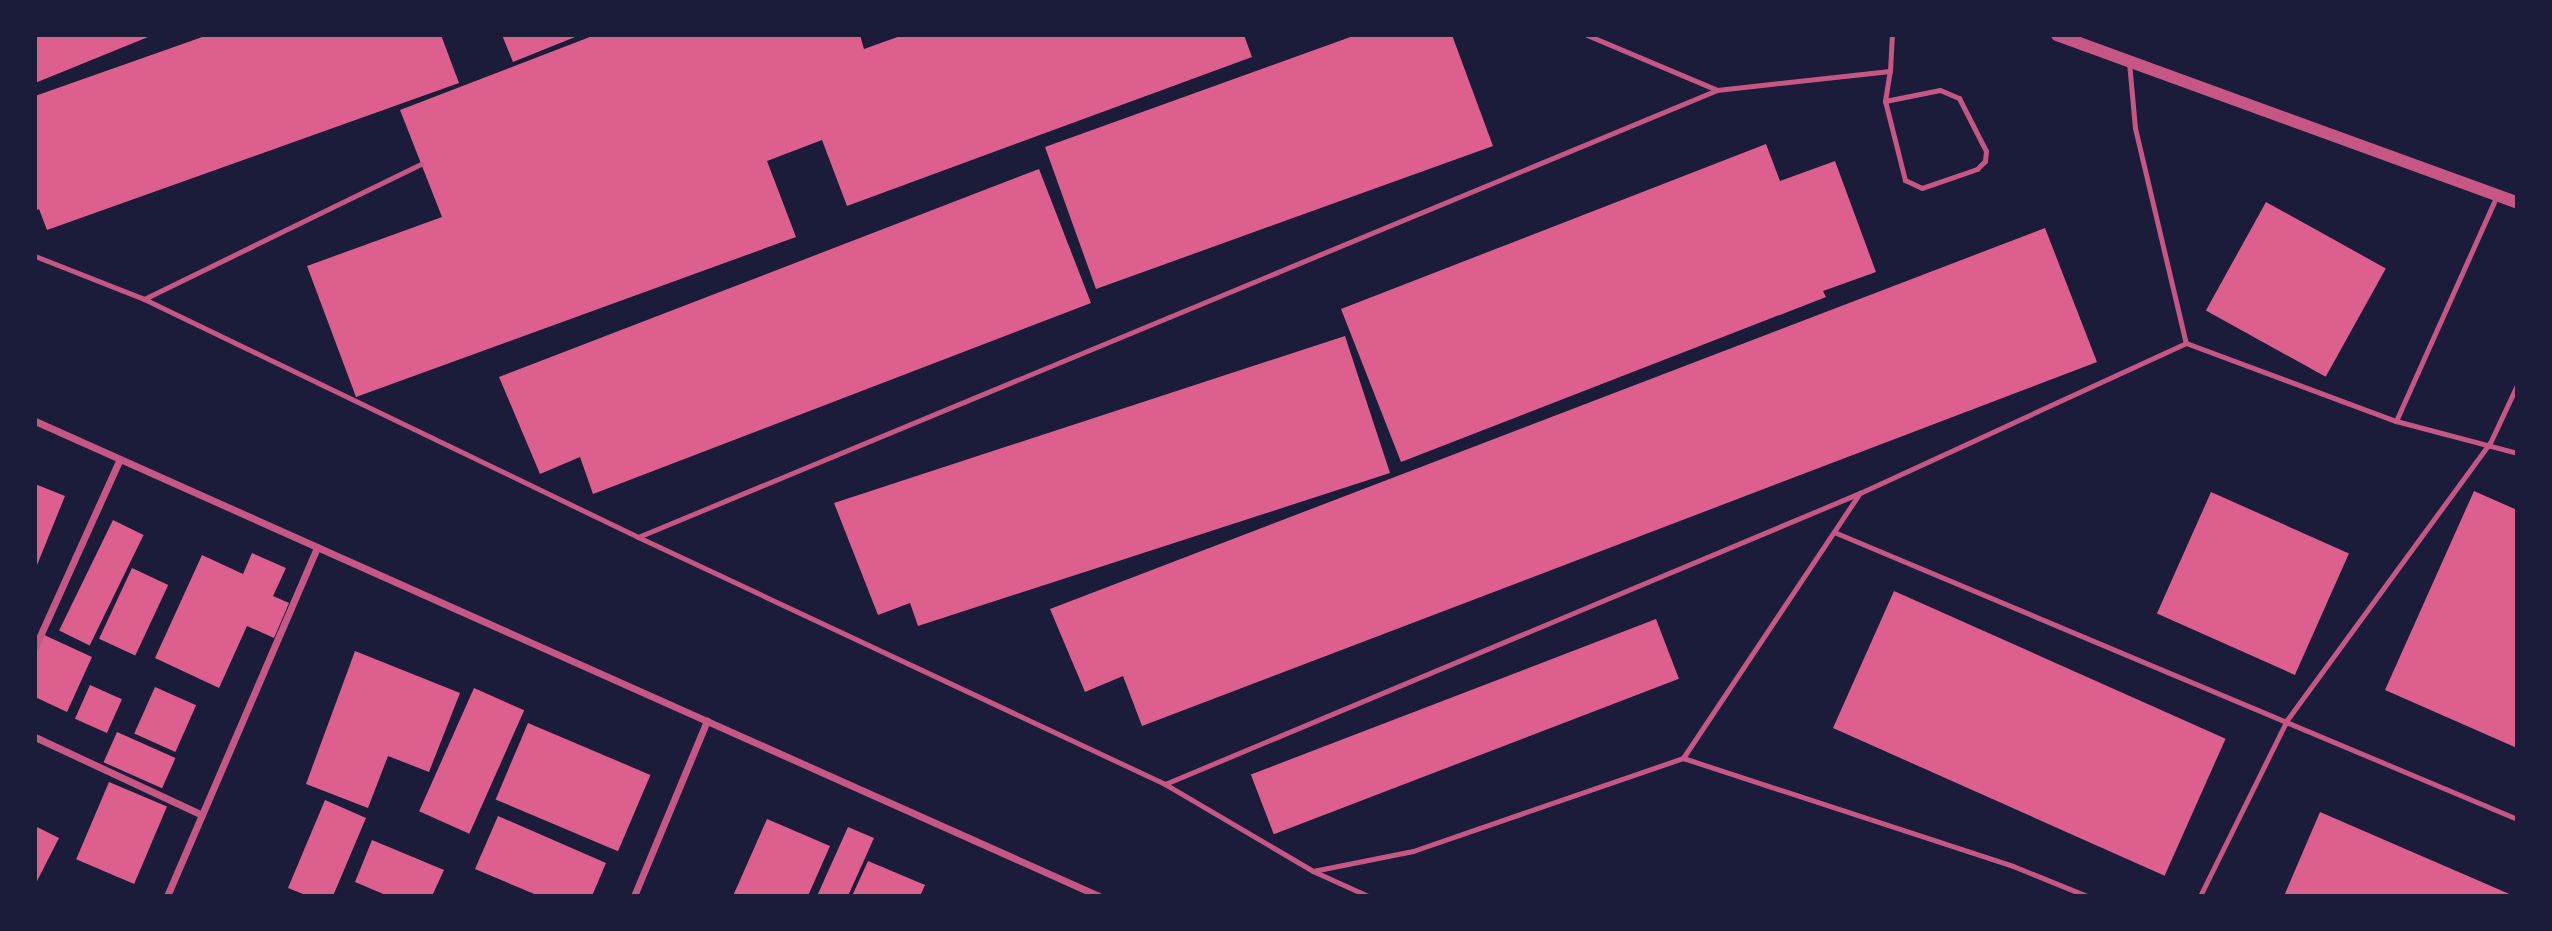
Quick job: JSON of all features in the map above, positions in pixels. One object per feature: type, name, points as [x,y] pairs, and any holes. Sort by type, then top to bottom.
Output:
[{"type":"street","points":[[2057,35],[2517,202]]},
{"type":"street","points":[[35,421],[1099,896]]},
{"type":"street","points":[[35,647],[120,459]]},
{"type":"street","points":[[167,896],[317,547]]},
{"type":"street","points":[[634,896],[707,722]]},
{"type":"street","points":[[35,737],[202,815]]},
{"type":"lane","points":[[1587,35],[1717,90]]},
{"type":"lane","points":[[1885,101],[1940,90],[1959,98],[1986,151],[1984,161],[1977,169],[1922,188],[1913,187],[1905,180],[1885,101],[1892,35]]},
{"type":"lane","points":[[2129,61],[2135,128],[2186,343]]},
{"type":"lane","points":[[638,537],[1717,90],[1890,71]]},
{"type":"lane","points":[[144,299],[421,164]]},
{"type":"lane","points":[[2396,421],[2497,195]]},
{"type":"lane","points":[[35,256],[144,299],[638,537],[1165,784],[1313,872],[1368,896]]},
{"type":"lane","points":[[1165,784],[1860,493],[2186,343],[2396,421],[2490,443],[2517,453]]},
{"type":"lane","points":[[2200,896],[2287,720],[2490,443],[2517,385]]},
{"type":"lane","points":[[1683,758],[1860,493]]},
{"type":"lane","points":[[1834,532],[2287,720],[2517,819]]},
{"type":"lane","points":[[1313,872],[1413,851],[1683,758],[2013,866],[2087,896]]},
{"type":"building","points":[[35,35],[153,35],[35,83]]},
{"type":"building","points":[[208,35],[441,35],[459,83],[47,230],[39,209],[35,211],[35,96]]},
{"type":"building","points":[[502,35],[580,35],[513,62]]},
{"type":"building","points":[[595,35],[860,35],[864,49],[903,35],[1244,35],[1252,57],[847,206],[822,140],[767,161],[796,237],[356,397],[307,266],[442,217],[400,110]]},
{"type":"building","points":[[1356,35],[1452,35],[1493,146],[1096,289],[1045,147]]},
{"type":"building","points":[[1766,144],[1780,181],[1835,161],[1876,272],[1823,291],[1826,297],[1401,462],[1341,309]]},
{"type":"building","points":[[1039,169],[1091,303],[593,494],[580,457],[540,474],[499,377]]},
{"type":"building","points":[[2266,202],[2386,268],[2326,377],[2206,310]]},
{"type":"building","points":[[2045,228],[2097,362],[1142,726],[1123,676],[1085,692],[1050,609]]},
{"type":"building","points":[[1345,336],[1390,473],[918,626],[910,603],[878,615],[834,503]]},
{"type":"building","points":[[35,484],[65,496],[35,570]]},
{"type":"building","points":[[2474,491],[2517,510],[2517,748],[2385,690]]},
{"type":"building","points":[[2211,492],[2349,553],[2295,675],[2157,614]]},
{"type":"building","points":[[113,520],[144,535],[90,645],[59,631]]},
{"type":"building","points":[[252,553],[286,568],[273,596],[289,603],[274,638],[247,626],[219,688],[155,658],[202,555],[243,574]]},
{"type":"building","points":[[132,568],[168,585],[135,656],[99,639]]},
{"type":"building","points":[[1894,591],[2226,739],[2165,876],[1833,728]]},
{"type":"building","points":[[1656,619],[1679,679],[1274,834],[1251,775]]},
{"type":"building","points":[[42,634],[92,657],[67,712],[35,697],[35,649]]},
{"type":"building","points":[[355,651],[460,693],[429,772],[388,756],[368,808],[306,784]]},
{"type":"building","points":[[90,685],[122,699],[107,733],[75,719]]},
{"type":"building","points":[[155,687],[196,705],[175,752],[134,734]]},
{"type":"building","points":[[474,688],[524,710],[469,834],[419,811]]},
{"type":"building","points":[[528,723],[650,775],[618,851],[496,799]]},
{"type":"building","points":[[117,732],[175,758],[162,788],[104,762]]},
{"type":"building","points":[[109,782],[167,807],[134,884],[76,859]]},
{"type":"building","points":[[325,800],[366,818],[333,896],[308,896],[288,888]]},
{"type":"building","points":[[2320,812],[2514,896],[2284,896]]},
{"type":"building","points":[[498,816],[606,863],[592,896],[539,896],[475,869]]},
{"type":"building","points":[[767,819],[830,846],[808,896],[733,896]]},
{"type":"building","points":[[35,826],[59,838],[35,885]]},
{"type":"building","points":[[848,827],[874,838],[848,896],[817,896]]},
{"type":"building","points":[[372,840],[444,870],[432,896],[388,896],[355,882]]},
{"type":"building","points":[[868,861],[925,885],[920,896],[852,896]]}]
